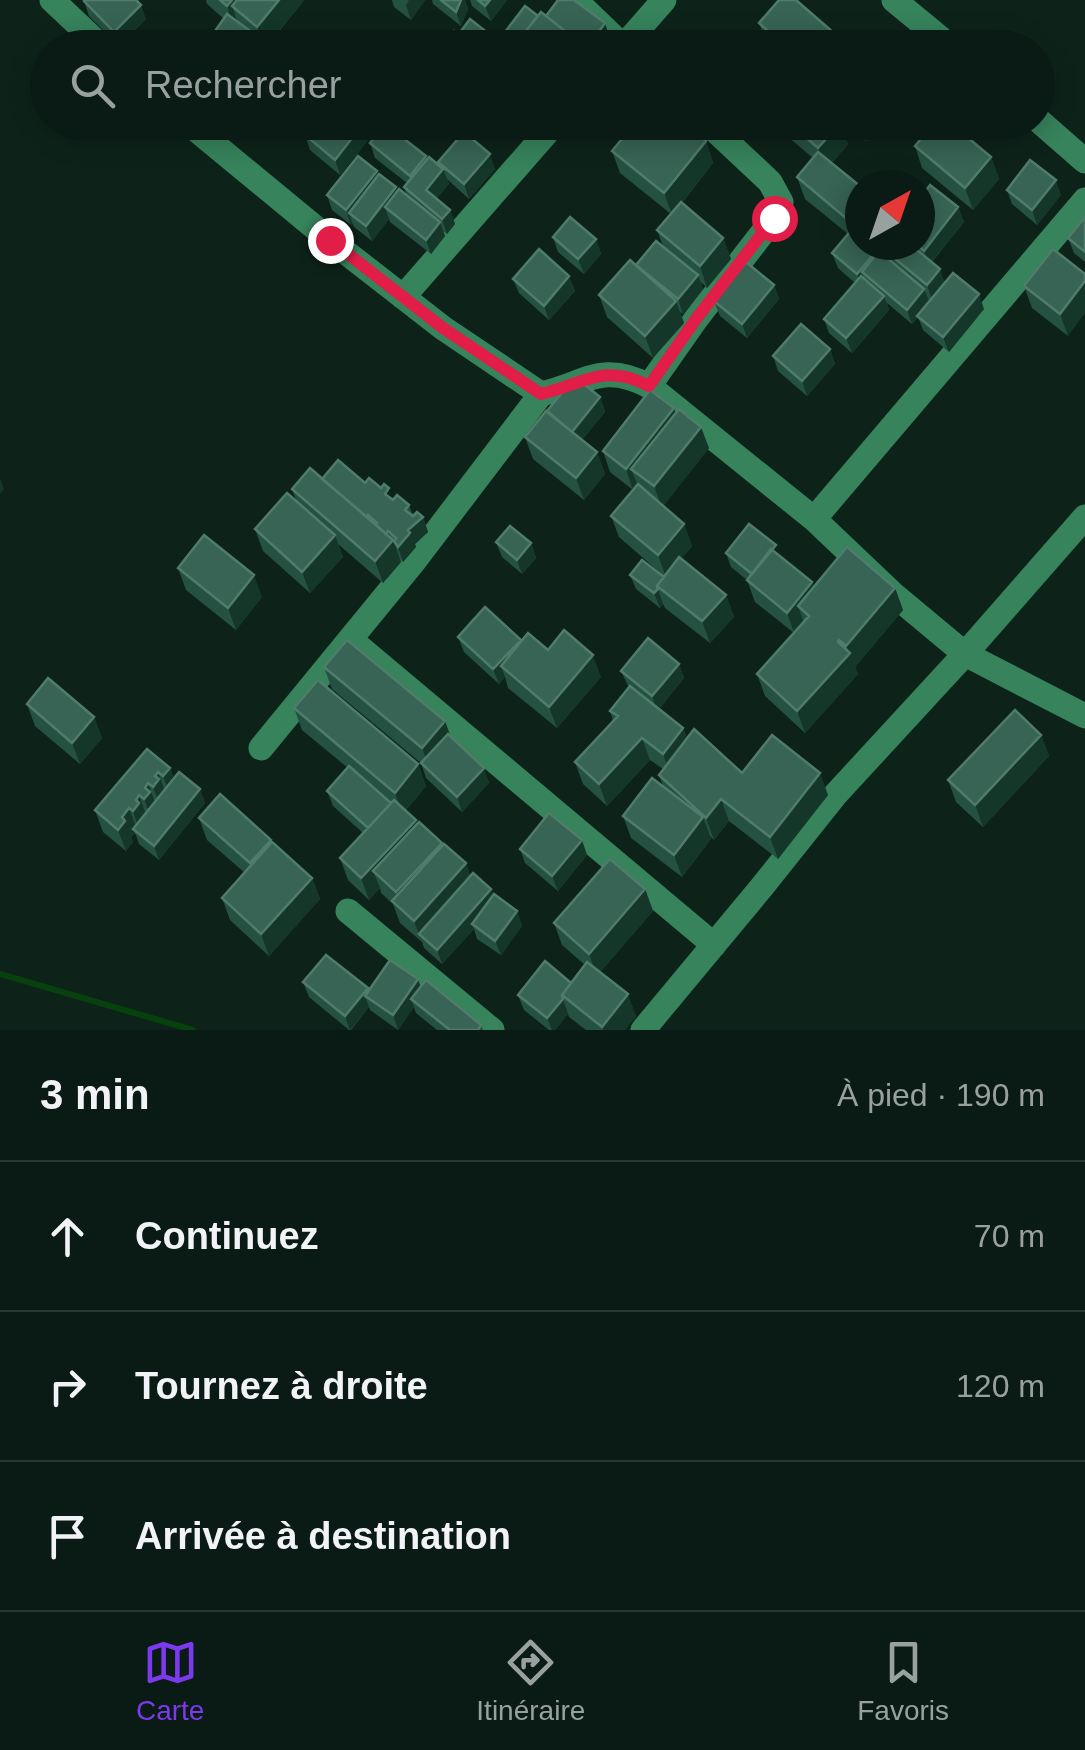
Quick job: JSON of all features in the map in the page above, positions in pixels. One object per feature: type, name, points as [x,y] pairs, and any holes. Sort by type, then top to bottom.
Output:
[{"type":"street","points":[[52,0],[84,30]]},
{"type":"street","points":[[574,0],[605,30]]},
{"type":"street","points":[[638,30],[664,0]]},
{"type":"street","points":[[894,0],[930,30]]},
{"type":"street","points":[[1055,135],[1085,161]]},
{"type":"street","points":[[209,140],[443,328],[541,394]]},
{"type":"street","points":[[403,297],[540,140]]},
{"type":"street","points":[[649,386],[774,218],[781,202],[770,182],[725,140]]},
{"type":"street","points":[[814,519],[1085,200]]},
{"type":"street","points":[[261,748],[415,560],[541,394],[606,374],[632,377],[649,386],[814,519],[893,594],[965,654],[1085,716]]},
{"type":"street","points":[[642,1030],[836,794],[1085,517]]},
{"type":"street","points":[[350,640],[714,945]]},
{"type":"street","points":[[348,911],[492,1030]]},
{"type":"building","points":[[136,0],[141,5],[112,30],[84,1]]},
{"type":"building","points":[[237,0],[279,0],[257,27],[232,6]]},
{"type":"building","points":[[441,0],[461,0],[456,12]]},
{"type":"building","points":[[558,0],[574,0],[605,23],[600,30],[564,30],[546,16]]},
{"type":"building","points":[[779,0],[796,0],[830,30],[767,30],[759,23]]},
{"type":"building","points":[[525,6],[538,16],[527,30],[506,30]]},
{"type":"building","points":[[541,12],[564,30],[526,30]]},
{"type":"building","points":[[227,14],[249,30],[216,30]]},
{"type":"building","points":[[470,19],[484,30],[462,30]]},
{"type":"building","points":[[311,140],[351,140],[335,160]]},
{"type":"building","points":[[406,140],[426,156],[410,176],[370,143]]},
{"type":"building","points":[[457,140],[473,140],[490,154],[464,184],[438,162]]},
{"type":"building","points":[[621,140],[706,141],[664,193],[612,151]]},
{"type":"building","points":[[809,140],[825,140],[818,148]]},
{"type":"building","points":[[920,140],[971,140],[991,157],[965,188],[915,146]]},
{"type":"building","points":[[818,152],[845,174],[845,217],[797,177]]},
{"type":"building","points":[[358,156],[377,171],[346,210],[327,195]]},
{"type":"building","points":[[429,157],[443,169],[426,190],[450,210],[442,219],[404,187]]},
{"type":"building","points":[[1030,160],[1056,180],[1032,210],[1007,190]]},
{"type":"building","points":[[379,174],[396,187],[366,226],[349,213]]},
{"type":"building","points":[[399,189],[440,222],[426,240],[385,207]]},
{"type":"building","points":[[935,189],[958,207],[935,237]]},
{"type":"building","points":[[681,202],[723,238],[700,266],[657,230]]},
{"type":"building","points":[[570,217],[596,239],[578,259],[553,237]]},
{"type":"building","points":[[1085,217],[1085,252],[1068,238]]},
{"type":"building","points":[[845,238],[845,260],[869,260],[857,274],[832,253]]},
{"type":"building","points":[[656,241],[698,275],[678,299],[636,265]]},
{"type":"building","points":[[539,249],[569,276],[544,306],[513,279]]},
{"type":"building","points":[[1053,249],[1085,274],[1085,281],[1060,314],[1024,286]]},
{"type":"building","points":[[630,260],[676,301],[645,336],[599,295]]},
{"type":"building","points":[[872,260],[890,260],[924,289],[907,310],[862,272]]},
{"type":"building","points":[[896,260],[929,260],[940,269],[927,285]]},
{"type":"building","points":[[746,262],[774,285],[742,324],[714,301]]},
{"type":"building","points":[[953,273],[979,294],[943,337],[917,316]]},
{"type":"building","points":[[861,276],[884,296],[846,338],[824,319]]},
{"type":"building","points":[[801,324],[830,349],[802,381],[773,356]]},
{"type":"building","points":[[575,377],[600,397],[572,432],[547,411]]},
{"type":"building","points":[[650,390],[674,408],[626,469],[603,451]]},
{"type":"building","points":[[679,409],[701,427],[654,486],[631,469]]},
{"type":"building","points":[[546,411],[597,452],[576,478],[525,437]]},
{"type":"building","points":[[338,460],[365,483],[369,478],[381,488],[384,484],[389,488],[385,494],[393,500],[397,495],[409,505],[405,510],[423,517],[408,530],[410,533],[398,547],[396,538],[388,531],[386,534],[322,479]]},
{"type":"building","points":[[310,468],[393,540],[375,561],[292,489]]},
{"type":"building","points":[[638,484],[684,524],[658,555],[611,516]]},
{"type":"building","points":[[287,493],[335,535],[302,572],[255,529]]},
{"type":"building","points":[[749,524],[776,545],[752,574],[726,553]]},
{"type":"building","points":[[510,526],[531,543],[517,560],[496,542]]},
{"type":"building","points":[[204,535],[254,575],[228,608],[178,568]]},
{"type":"building","points":[[847,547],[895,588],[846,646],[839,640],[850,653],[797,711],[757,674],[809,616],[798,606]]},
{"type":"building","points":[[771,549],[812,582],[787,613],[747,580]]},
{"type":"building","points":[[679,557],[726,595],[702,621],[657,586]]},
{"type":"building","points":[[642,560],[664,577],[654,593],[630,575]]},
{"type":"building","points":[[485,607],[521,640],[493,669],[458,637]]},
{"type":"building","points":[[564,630],[593,655],[549,707],[501,666],[528,633],[548,650]]},
{"type":"building","points":[[648,638],[679,664],[652,696],[621,671]]},
{"type":"building","points":[[347,640],[445,721],[422,748],[324,667]]},
{"type":"building","points":[[48,678],[94,717],[72,743],[27,704]]},
{"type":"building","points":[[318,680],[418,764],[395,793],[294,708]]},
{"type":"building","points":[[630,686],[683,728],[663,754],[642,738],[599,784],[575,762],[618,716],[610,711]]},
{"type":"building","points":[[1015,710],[1041,735],[975,805],[948,780]]},
{"type":"building","points":[[694,729],[742,773],[772,735],[820,773],[770,837],[721,799],[706,818],[659,775]]},
{"type":"building","points":[[448,734],[484,768],[457,797],[421,763]]},
{"type":"building","points":[[147,749],[170,768],[163,776],[158,772],[155,776],[159,779],[153,787],[148,783],[145,788],[150,792],[144,799],[139,795],[139,803],[122,817],[125,821],[118,830],[95,810]]},
{"type":"building","points":[[349,766],[391,803],[368,828],[327,791]]},
{"type":"building","points":[[179,772],[200,789],[154,846],[133,829]]},
{"type":"building","points":[[652,778],[703,817],[674,855],[623,816]]},
{"type":"building","points":[[220,794],[271,840],[250,863],[199,818]]},
{"type":"building","points":[[394,800],[416,820],[361,878],[340,858]]},
{"type":"building","points":[[549,813],[582,840],[552,876],[520,849]]},
{"type":"building","points":[[419,822],[442,843],[396,892],[373,871]]},
{"type":"building","points":[[272,842],[312,878],[261,934],[222,898]]},
{"type":"building","points":[[444,844],[466,863],[414,921],[392,901]]},
{"type":"building","points":[[610,859],[645,889],[589,954],[554,923]]},
{"type":"building","points":[[473,873],[491,889],[437,950],[419,934]]},
{"type":"building","points":[[494,894],[517,911],[495,941],[472,924]]},
{"type":"building","points":[[326,955],[368,988],[345,1016],[303,982]]},
{"type":"building","points":[[390,960],[418,979],[393,1015],[365,996]]},
{"type":"building","points":[[545,961],[571,983],[547,1018],[518,995]]},
{"type":"building","points":[[587,962],[628,994],[602,1027],[562,995]]},
{"type":"building","points":[[426,980],[481,1025],[478,1030],[450,1030],[411,999]]},
{"type":"waterway","points":[[0,974],[193,1030]]},
{"type":"route","points":[[330,240],[443,328],[541,394],[606,374],[632,377],[649,386],[774,218]]}]
